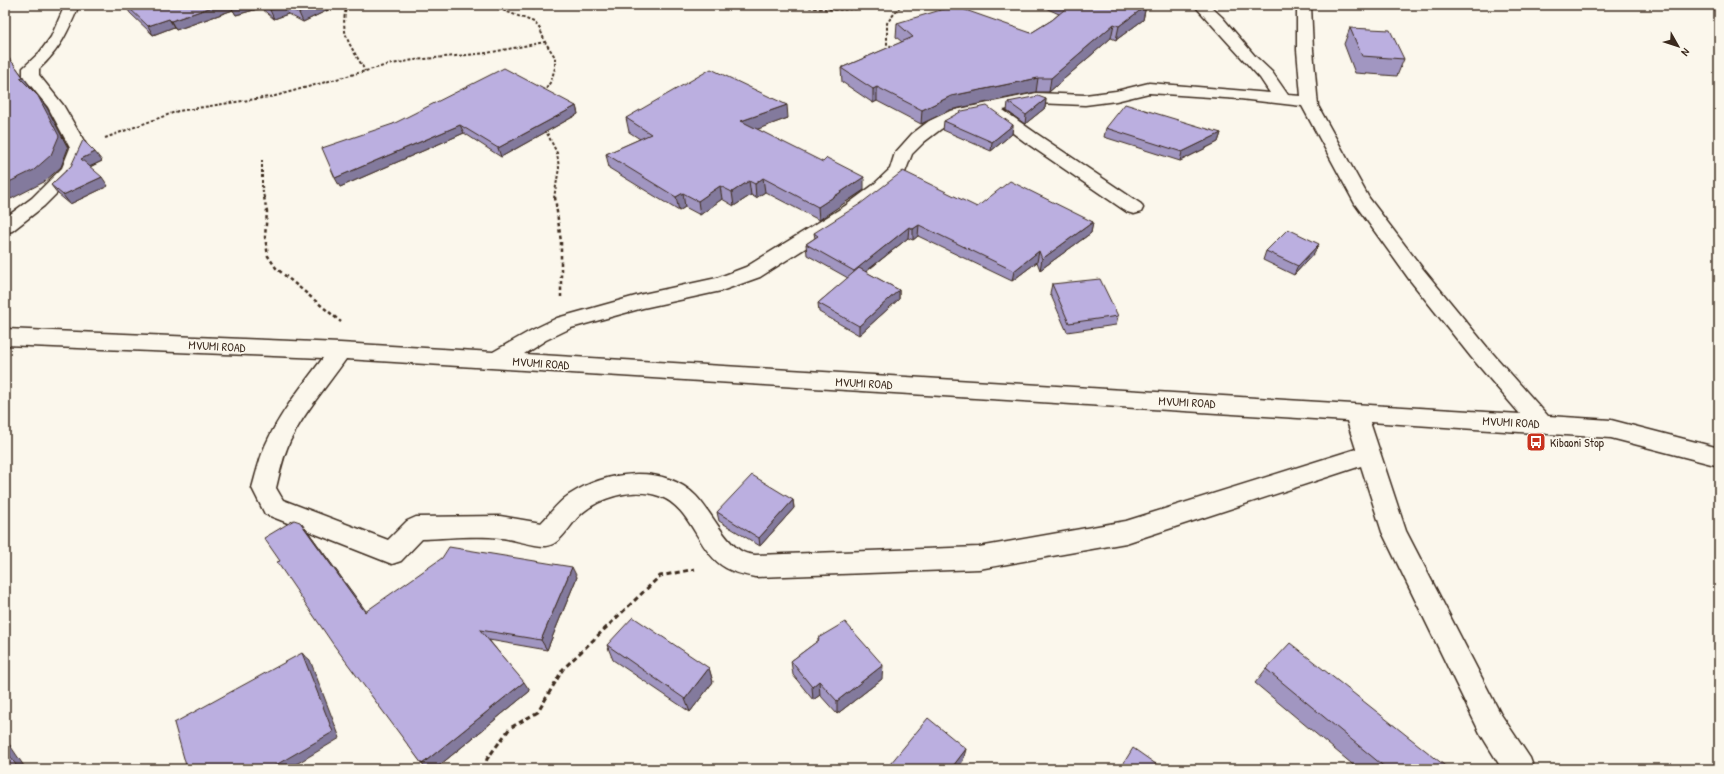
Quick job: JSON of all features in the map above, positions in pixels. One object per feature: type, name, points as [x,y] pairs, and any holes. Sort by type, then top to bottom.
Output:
[{"type":"street","points":[[5,227],[38,202],[70,170],[80,148],[55,105],[30,76],[31,68],[45,55],[58,37],[72,5]]},
{"type":"street","points":[[1201,5],[1217,20],[1250,59],[1266,75],[1283,98]]},
{"type":"street","points":[[1304,5],[1305,50],[1310,106],[1361,200],[1416,274],[1542,424]]},
{"type":"street","points":[[497,360],[539,335],[564,323],[644,301],[721,284],[753,272],[852,210],[878,190],[898,171],[904,153],[918,138],[935,125],[956,114],[1036,98],[1085,100],[1116,96],[1149,88],[1240,94],[1310,102]]},
{"type":"street","points":[[989,107],[1031,138],[1134,208]]},
{"type":"street","name":"MVUMI ROAD","points":[[5,337],[379,353],[1542,424],[1611,429],[1719,458]]},
{"type":"street","points":[[340,351],[283,433],[272,457],[264,488],[274,507],[392,553],[416,528],[500,527],[546,535],[577,502],[609,488],[640,482],[665,487],[681,496],[702,520],[721,546],[735,560],[754,566],[979,558],[1126,532],[1369,454]]},
{"type":"street","points":[[1356,413],[1394,532],[1490,723],[1519,769]]},
{"type":"path","points":[[348,5],[344,13],[344,33],[365,71]]},
{"type":"path","points":[[489,5],[534,22],[540,29],[545,42],[554,57],[555,68],[551,81],[542,97]]},
{"type":"path","points":[[794,5],[840,10],[877,5]]},
{"type":"path","points":[[893,48],[887,44],[888,23],[901,5]]},
{"type":"path","points":[[80,148],[153,119],[178,111],[275,96],[365,71],[414,60],[487,53],[545,42]]},
{"type":"path","points":[[543,124],[557,153],[559,168],[554,201],[561,242],[561,302],[564,323]]},
{"type":"path","points":[[262,160],[262,186],[267,212],[265,237],[268,256],[276,268],[379,353]]},
{"type":"path","points":[[484,769],[488,759],[510,728],[538,712],[562,669],[660,576],[735,560]]},
{"type":"building","points":[[126,5],[218,5],[171,21],[169,19],[148,26]]},
{"type":"building","points":[[264,5],[317,5],[299,13],[284,6],[270,10]]},
{"type":"building","points":[[1070,5],[1146,6],[1119,26],[1114,24],[1051,78],[1038,78],[951,96],[922,110],[877,87],[873,89],[841,68],[913,37],[897,23],[954,6],[1031,33],[1052,20]]},
{"type":"building","points":[[1350,28],[1390,30],[1404,59],[1362,56]]},
{"type":"building","points":[[5,54],[23,77],[20,78],[38,96],[59,136],[51,155],[34,170],[5,184]]},
{"type":"building","points":[[504,68],[576,106],[498,148],[460,125],[335,178],[322,148],[393,124]]},
{"type":"building","points":[[711,69],[787,105],[741,121],[823,162],[827,158],[864,177],[818,207],[763,178],[755,184],[749,181],[732,192],[720,186],[698,201],[683,193],[676,197],[606,154],[651,134],[626,118]]},
{"type":"building","points":[[1038,96],[1046,99],[1026,115],[1008,102]]},
{"type":"building","points":[[1125,104],[1221,133],[1182,152],[1106,128]]},
{"type":"building","points":[[987,106],[1013,125],[992,142],[944,121],[962,111]]},
{"type":"building","points":[[83,140],[95,152],[81,159],[102,177],[63,195],[51,185],[71,166]]},
{"type":"building","points":[[903,171],[977,207],[1010,181],[1093,222],[1042,259],[1039,251],[1014,271],[919,225],[913,229],[909,227],[854,271],[806,244],[818,236],[814,233],[860,204]]},
{"type":"building","points":[[1288,229],[1319,244],[1298,266],[1266,251]]},
{"type":"building","points":[[859,268],[899,290],[859,326],[818,303]]},
{"type":"building","points":[[1100,279],[1118,316],[1069,323],[1052,284]]},
{"type":"building","points":[[752,475],[793,500],[759,538],[717,512]]},
{"type":"building","points":[[294,520],[300,522],[365,612],[442,558],[449,547],[572,567],[541,640],[480,630],[524,682],[422,764],[333,644],[277,562],[280,561],[264,538]]},
{"type":"building","points":[[633,617],[709,668],[685,699],[607,645]]},
{"type":"building","points":[[845,622],[883,665],[837,701],[819,681],[812,687],[791,661],[819,640],[818,638]]},
{"type":"building","points":[[1290,643],[1449,769],[1387,769],[1266,669]]},
{"type":"building","points":[[302,653],[333,732],[269,769],[187,769],[174,723]]},
{"type":"building","points":[[928,718],[966,749],[953,766],[957,769],[886,769]]},
{"type":"building","points":[[1133,748],[1163,769],[1120,769]]},
{"type":"building","points":[[5,749],[18,768],[17,769],[5,769]]},
{"type":"place","name":"Kibaoni Stop","points":[[1536,442]]}]
